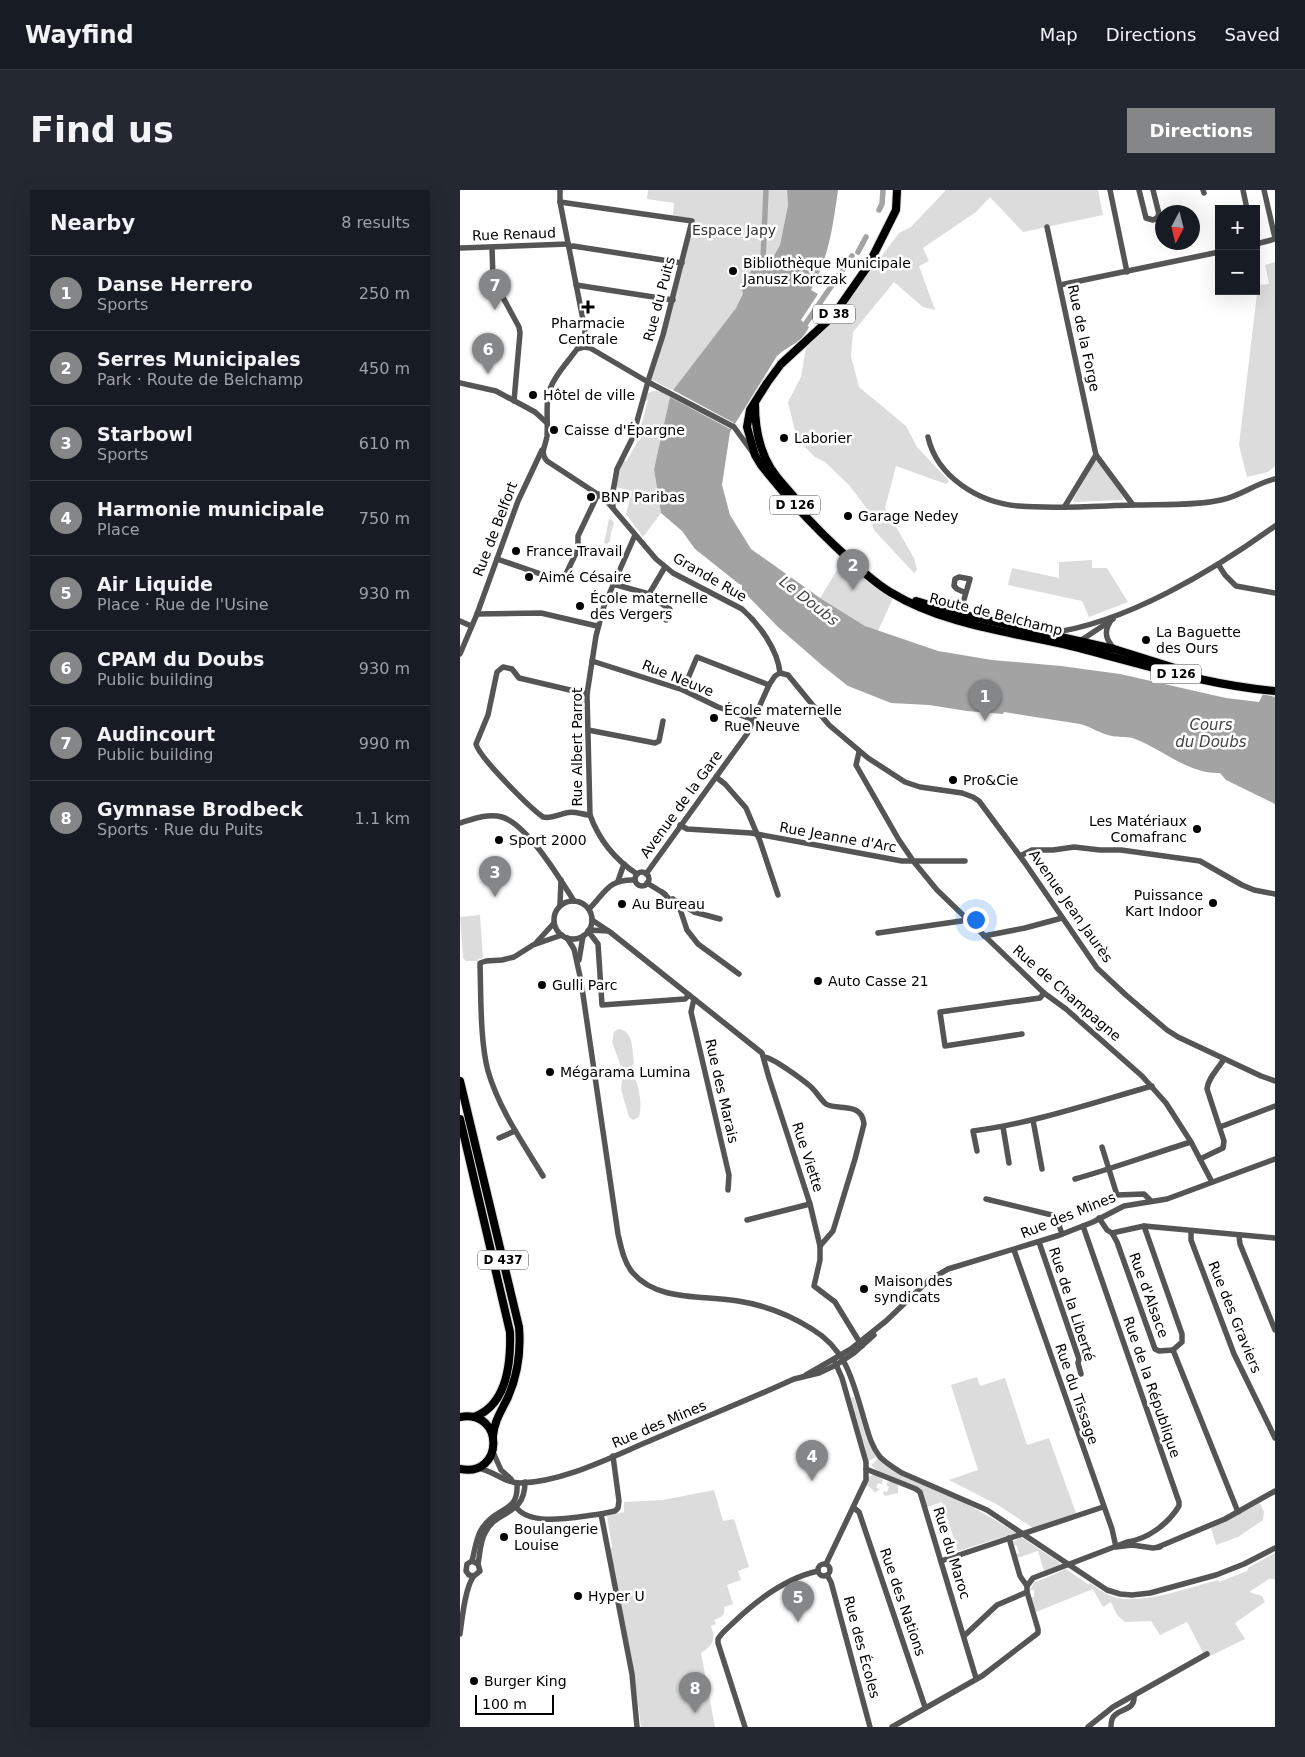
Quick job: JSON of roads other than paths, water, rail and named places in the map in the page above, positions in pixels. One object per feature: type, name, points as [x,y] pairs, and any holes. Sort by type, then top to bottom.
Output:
[{"type":"main road","name":"D 38","points":[[747,427],[750,410],[781,364],[833,316],[868,266],[896,210],[897,190]]},
{"type":"main road","points":[[755,404],[758,442],[777,478]]},
{"type":"main road","name":"Route de Belchamp","points":[[747,427],[756,455],[766,471],[810,522],[869,577],[889,592],[906,601],[932,613],[1045,633],[1190,678],[1251,689],[1275,690]]},
{"type":"main road","name":"Route de Belchamp","points":[[777,478],[794,496],[812,520],[860,566],[908,598],[959,617],[1079,644],[1114,649],[1199,676],[1275,690]]},
{"type":"main road","name":"D 437","points":[[460,1081],[519,1327],[520,1343],[517,1372],[508,1398],[496,1421],[493,1436]]},
{"type":"main road","name":"D 437","points":[[460,1119],[510,1332],[509,1365],[501,1391],[485,1412],[465,1416]]},
{"type":"main road","points":[[460,1469],[471,1470],[477,1468],[487,1462],[493,1452],[493,1436],[488,1425],[465,1416]]},
{"type":"street","points":[[560,190],[560,202],[585,330],[584,347]]},
{"type":"street","points":[[1110,190],[1127,272]]},
{"type":"street","points":[[1139,190],[1146,218],[1152,220],[1157,218],[1159,214],[1153,190]]},
{"type":"street","points":[[1244,190],[1246,205]]},
{"type":"street","points":[[1260,243],[1275,238],[1264,190]]},
{"type":"street","name":"Rue du Puits","points":[[560,202],[692,222],[664,335],[632,439],[619,463],[612,497],[613,507]]},
{"type":"street","name":"Rue de la Forge","points":[[1047,227],[1096,455],[1133,504]]},
{"type":"street","name":"Rue Renaud","points":[[460,248],[573,246],[682,263]]},
{"type":"street","points":[[492,247],[493,279],[519,327],[520,333],[514,401]]},
{"type":"street","points":[[1060,286],[1215,253]]},
{"type":"street","points":[[576,285],[673,300]]},
{"type":"street","points":[[547,461],[544,457],[543,448],[546,440],[549,391],[577,348],[584,347],[590,348],[648,382],[734,427],[756,455]]},
{"type":"street","points":[[460,383],[491,389],[535,412],[547,423]]},
{"type":"street","points":[[535,412],[543,410],[547,404]]},
{"type":"street","points":[[734,427],[747,427]]},
{"type":"street","name":"Route de Belchamp","points":[[747,427],[763,462],[777,478]]},
{"type":"street","points":[[928,437],[938,464],[964,487],[980,496],[997,502],[1018,506],[1205,502],[1238,495],[1275,479]]},
{"type":"street","name":"Rue de Belfort","points":[[460,654],[477,614],[518,501],[543,448]]},
{"type":"street","points":[[1065,506],[1096,455]]},
{"type":"street","name":"Rue de Belfort","points":[[534,466],[547,461]]},
{"type":"street","name":"Grande Rue","points":[[547,461],[605,499],[665,567],[742,609],[750,616],[779,661],[780,673]]},
{"type":"street","points":[[497,558],[561,581],[578,549],[578,536],[598,494]]},
{"type":"street","points":[[605,499],[612,497]]},
{"type":"street","points":[[1045,633],[1084,627],[1174,589],[1218,564],[1275,526]]},
{"type":"street","name":"Rue Albert Parrot","points":[[635,535],[613,584],[597,629],[587,694],[590,815],[596,833],[604,844],[636,877]]},
{"type":"street","points":[[1218,564],[1225,575],[1236,586],[1275,593]]},
{"type":"street","points":[[649,594],[665,567]]},
{"type":"street","points":[[613,584],[649,594],[653,599],[670,610],[666,620]]},
{"type":"street","points":[[959,617],[966,593]]},
{"type":"street","points":[[477,614],[540,613],[590,624],[597,629]]},
{"type":"street","points":[[1079,644],[1121,613]]},
{"type":"street","points":[[460,620],[471,626]]},
{"type":"street","points":[[1111,620],[1107,627],[1106,638],[1114,649]]},
{"type":"street","points":[[1079,644],[1084,627]]},
{"type":"street","points":[[683,690],[697,657],[769,685]]},
{"type":"street","name":"Rue Neuve","points":[[592,661],[683,690],[718,707],[754,720]]},
{"type":"street","points":[[587,694],[518,678],[512,669],[503,668],[497,672],[488,715],[476,744],[480,753],[517,794],[542,817],[556,817],[571,812],[590,815]]},
{"type":"street","points":[[780,673],[788,675],[829,725],[859,752]]},
{"type":"street","name":"Avenue de la Gare","points":[[646,874],[747,734],[769,685],[775,676],[780,673]]},
{"type":"street","points":[[588,730],[654,742],[659,741],[662,722]]},
{"type":"street","name":"Avenue Jean Jaurès","points":[[859,752],[905,782],[920,787],[962,793],[973,797],[985,807],[1097,968],[1127,996],[1178,1037],[1275,1081]]},
{"type":"street","name":"Rue de Champagne","points":[[859,752],[856,765],[899,840],[914,862],[937,890],[1044,994],[1066,1009],[1152,1086],[1166,1103],[1191,1142],[1212,1182]]},
{"type":"street","points":[[716,777],[725,784],[746,808],[778,895]]},
{"type":"street","points":[[460,823],[487,816],[502,817],[510,821],[527,837],[561,880],[574,901]]},
{"type":"street","name":"Rue Jeanne d'Arc","points":[[680,825],[687,829],[751,832],[756,835],[914,862],[965,861]]},
{"type":"street","points":[[1020,856],[1032,850],[1054,850],[1074,847],[1121,850],[1200,861],[1242,885],[1254,890],[1275,894]]},
{"type":"street","points":[[618,880],[624,864]]},
{"type":"street","points":[[588,909],[618,880],[636,877],[641,872],[649,877],[647,883],[641,886],[637,884],[636,877]]},
{"type":"street","points":[[533,946],[554,923],[555,914],[560,905],[561,880]]},
{"type":"street","points":[[647,883],[694,912],[720,919]]},
{"type":"street","points":[[662,892],[680,909],[687,930],[698,944],[739,974]]},
{"type":"street","points":[[543,1176],[515,1131],[495,1089],[488,1069],[483,1029],[480,964],[486,961],[514,957],[533,946],[564,936],[572,939],[583,936],[588,931],[592,920],[588,909],[584,904],[574,901],[560,905]]},
{"type":"street","points":[[984,936],[1062,918]]},
{"type":"street","name":"Rue Viette","points":[[592,920],[760,1049],[810,1204],[820,1246],[820,1260],[814,1286],[835,1302],[860,1345]]},
{"type":"street","points":[[878,933],[968,920]]},
{"type":"street","points":[[554,923],[574,949],[578,964],[618,1234],[627,1264],[633,1273],[657,1290],[674,1294],[737,1301],[770,1309],[811,1328],[826,1338],[843,1358],[852,1377],[874,1447],[889,1465],[902,1473],[987,1510],[1107,1590],[1132,1595],[1150,1593],[1216,1575],[1244,1564],[1275,1548]]},
{"type":"street","points":[[588,931],[610,932]]},
{"type":"street","points":[[588,931],[598,944],[602,1005],[692,997]]},
{"type":"street","points":[[578,964],[583,936]]},
{"type":"street","points":[[1022,1034],[945,1046],[940,1012],[1040,998],[1044,994]]},
{"type":"street","name":"Rue des Marais","points":[[692,997],[691,1012],[729,1175],[728,1190]]},
{"type":"street","points":[[764,1057],[774,1060],[810,1086],[824,1103],[831,1106],[847,1107],[864,1118],[856,1159],[833,1231],[820,1246]]},
{"type":"street","points":[[1200,1159],[1223,1148],[1224,1141],[1207,1089],[1208,1082],[1224,1059]]},
{"type":"street","points":[[977,1151],[973,1131],[1033,1120],[1152,1086]]},
{"type":"street","points":[[1220,1127],[1275,1106]]},
{"type":"street","points":[[1033,1120],[1042,1169]]},
{"type":"street","points":[[1003,1127],[1009,1163]]},
{"type":"street","points":[[499,1138],[515,1131]]},
{"type":"street","points":[[1075,1179],[1128,1163],[1139,1157],[1191,1142]]},
{"type":"street","points":[[1102,1147],[1117,1195],[1144,1194],[1151,1201]]},
{"type":"street","name":"Rue des Mines","points":[[477,1468],[486,1469],[508,1481],[517,1483],[550,1479],[614,1456],[843,1358],[881,1328],[929,1280],[948,1269],[1062,1234],[1124,1206],[1167,1199],[1275,1159]]},
{"type":"street","points":[[986,1200],[1056,1216],[1062,1234]]},
{"type":"street","points":[[747,1220],[810,1204]]},
{"type":"street","points":[[1099,1218],[1107,1230],[1112,1233],[1144,1226],[1275,1238]]},
{"type":"street","name":"Rue de la République","points":[[1083,1226],[1179,1502],[1176,1511],[1143,1543]]},
{"type":"street","points":[[1144,1226],[1182,1334],[1182,1342],[1173,1350],[1238,1512]]},
{"type":"street","name":"Rue des Graviers","points":[[1191,1231],[1192,1240],[1234,1354],[1275,1438]]},
{"type":"street","name":"Rue d'Alsace","points":[[1112,1233],[1117,1242],[1155,1349],[1159,1351],[1173,1350]]},
{"type":"street","points":[[1239,1236],[1240,1244],[1275,1330]]},
{"type":"street","name":"Rue de la Liberté","points":[[1039,1242],[1079,1358],[1078,1363],[1081,1374]]},
{"type":"street","name":"Rue du Tissage","points":[[1014,1250],[1112,1529],[1116,1547]]},
{"type":"street","points":[[745,1727],[718,1643],[720,1635],[755,1602],[781,1587],[818,1571],[819,1566],[826,1564],[865,1484],[866,1462],[845,1388],[835,1362]]},
{"type":"street","points":[[471,1575],[480,1571],[475,1563],[482,1528],[490,1518],[512,1505],[518,1496],[517,1483],[501,1470],[493,1452]]},
{"type":"street","points":[[516,1507],[523,1515],[533,1518],[601,1514],[615,1511],[618,1508],[619,1502],[614,1456]]},
{"type":"street","name":"Rue du Maroc","points":[[866,1469],[916,1488],[920,1492],[976,1678]]},
{"type":"street","points":[[475,1563],[485,1532],[491,1524],[522,1501],[525,1482]]},
{"type":"street","points":[[1112,1529],[1119,1540],[1160,1547],[1238,1512],[1275,1491]]},
{"type":"street","points":[[941,1561],[1103,1507]]},
{"type":"street","name":"Rue des Nations","points":[[854,1508],[860,1512],[925,1707]]},
{"type":"street","points":[[601,1514],[632,1674],[637,1727]]},
{"type":"street","points":[[892,1727],[982,1676],[1038,1634],[1027,1589],[1020,1576],[1009,1538]]},
{"type":"street","points":[[964,1636],[997,1605],[1027,1589],[1033,1578],[1127,1542]]},
{"type":"street","points":[[1116,1547],[1143,1543]]},
{"type":"street","points":[[471,1575],[466,1571],[466,1566],[475,1563]]},
{"type":"street","points":[[818,1571],[821,1575],[827,1575],[830,1569],[826,1564]]},
{"type":"street","points":[[460,1634],[462,1613],[471,1575]]},
{"type":"street","name":"Rue des Écoles","points":[[827,1575],[832,1582],[870,1727]]},
{"type":"street","points":[[1088,1727],[1113,1707],[1207,1654]]},
{"type":"street","points":[[1111,1727],[1112,1718],[1115,1714],[1130,1706],[1134,1696]]},
{"type":"water","name":"Cours du Doubs","points":[[787,190],[838,190],[826,253],[811,290],[818,294],[801,320],[809,327],[798,341],[777,356],[730,432],[722,485],[730,515],[751,549],[820,598],[865,626],[938,651],[992,660],[1061,666],[1120,674],[1226,698],[1259,702],[1263,694],[1275,697],[1275,804],[1226,780],[1220,773],[1197,770],[1132,738],[1115,737],[1080,724],[1004,712],[1003,714],[929,705],[891,703],[848,686],[778,627],[742,590],[742,585],[695,549],[682,531],[661,513],[654,469],[670,397],[674,389],[736,308],[743,293],[741,288],[754,266],[766,270],[780,245],[788,205]]},
{"type":"waterway","points":[[756,274],[763,259],[766,190]]},
{"type":"waterway","points":[[879,210],[882,204],[883,190]]},
{"type":"waterway","points":[[858,252],[866,237]]},
{"type":"waterway","points":[[802,329],[852,256]]},
{"type":"place","name":"Bibliothèque Municipale Janusz Korczak","points":[[733,271]]},
{"type":"place","name":"Pharmacie Centrale","points":[[588,307]]},
{"type":"place","name":"Audincourt","points":[[495,310]]},
{"type":"place","name":"CPAM du Doubs","points":[[488,374]]},
{"type":"place","name":"Hôtel de ville","points":[[533,395]]},
{"type":"place","name":"Caisse d'Épargne","points":[[554,430]]},
{"type":"place","name":"Laborier","points":[[784,438]]},
{"type":"place","name":"BNP Paribas","points":[[591,497]]},
{"type":"place","name":"Garage Nedey","points":[[848,516]]},
{"type":"place","name":"France Travail","points":[[516,551]]},
{"type":"place","name":"Aimé Césaire","points":[[529,577]]},
{"type":"place","name":"Serres Municipales","points":[[853,590]]},
{"type":"place","name":"École maternelle des Vergers","points":[[580,606]]},
{"type":"place","name":"La Baguette des Ours","points":[[1146,640]]},
{"type":"place","name":"École maternelle Rue Neuve","points":[[714,718]]},
{"type":"place","name":"Danse Herrero","points":[[985,721]]},
{"type":"place","name":"Pro&Cie","points":[[953,780]]},
{"type":"place","name":"Les Matériaux Comafranc","points":[[1197,829]]},
{"type":"place","name":"Sport 2000","points":[[499,840]]},
{"type":"place","name":"Starbowl","points":[[495,897]]},
{"type":"place","name":"Puissance Kart Indoor","points":[[1213,903]]},
{"type":"place","name":"Au Bureau","points":[[622,904]]},
{"type":"place","name":"Auto Casse 21","points":[[818,981]]},
{"type":"place","name":"Gulli Parc","points":[[542,985]]},
{"type":"place","name":"Mégarama Lumina","points":[[550,1072]]},
{"type":"place","name":"Maison des syndicats","points":[[864,1289]]},
{"type":"place","name":"Harmonie municipale","points":[[812,1481]]},
{"type":"place","name":"Boulangerie Louise","points":[[504,1537]]},
{"type":"place","name":"Hyper U","points":[[578,1596]]},
{"type":"place","name":"Air Liquide","points":[[798,1622]]},
{"type":"place","name":"Burger King","points":[[474,1681]]},
{"type":"place","name":"Gymnase Brodbeck","points":[[695,1713]]},
{"type":"park label","name":"Espace Japy","points":[[734,230]]},
{"type":"water label","name":"Le Doubs","points":[[809,601]]}]
